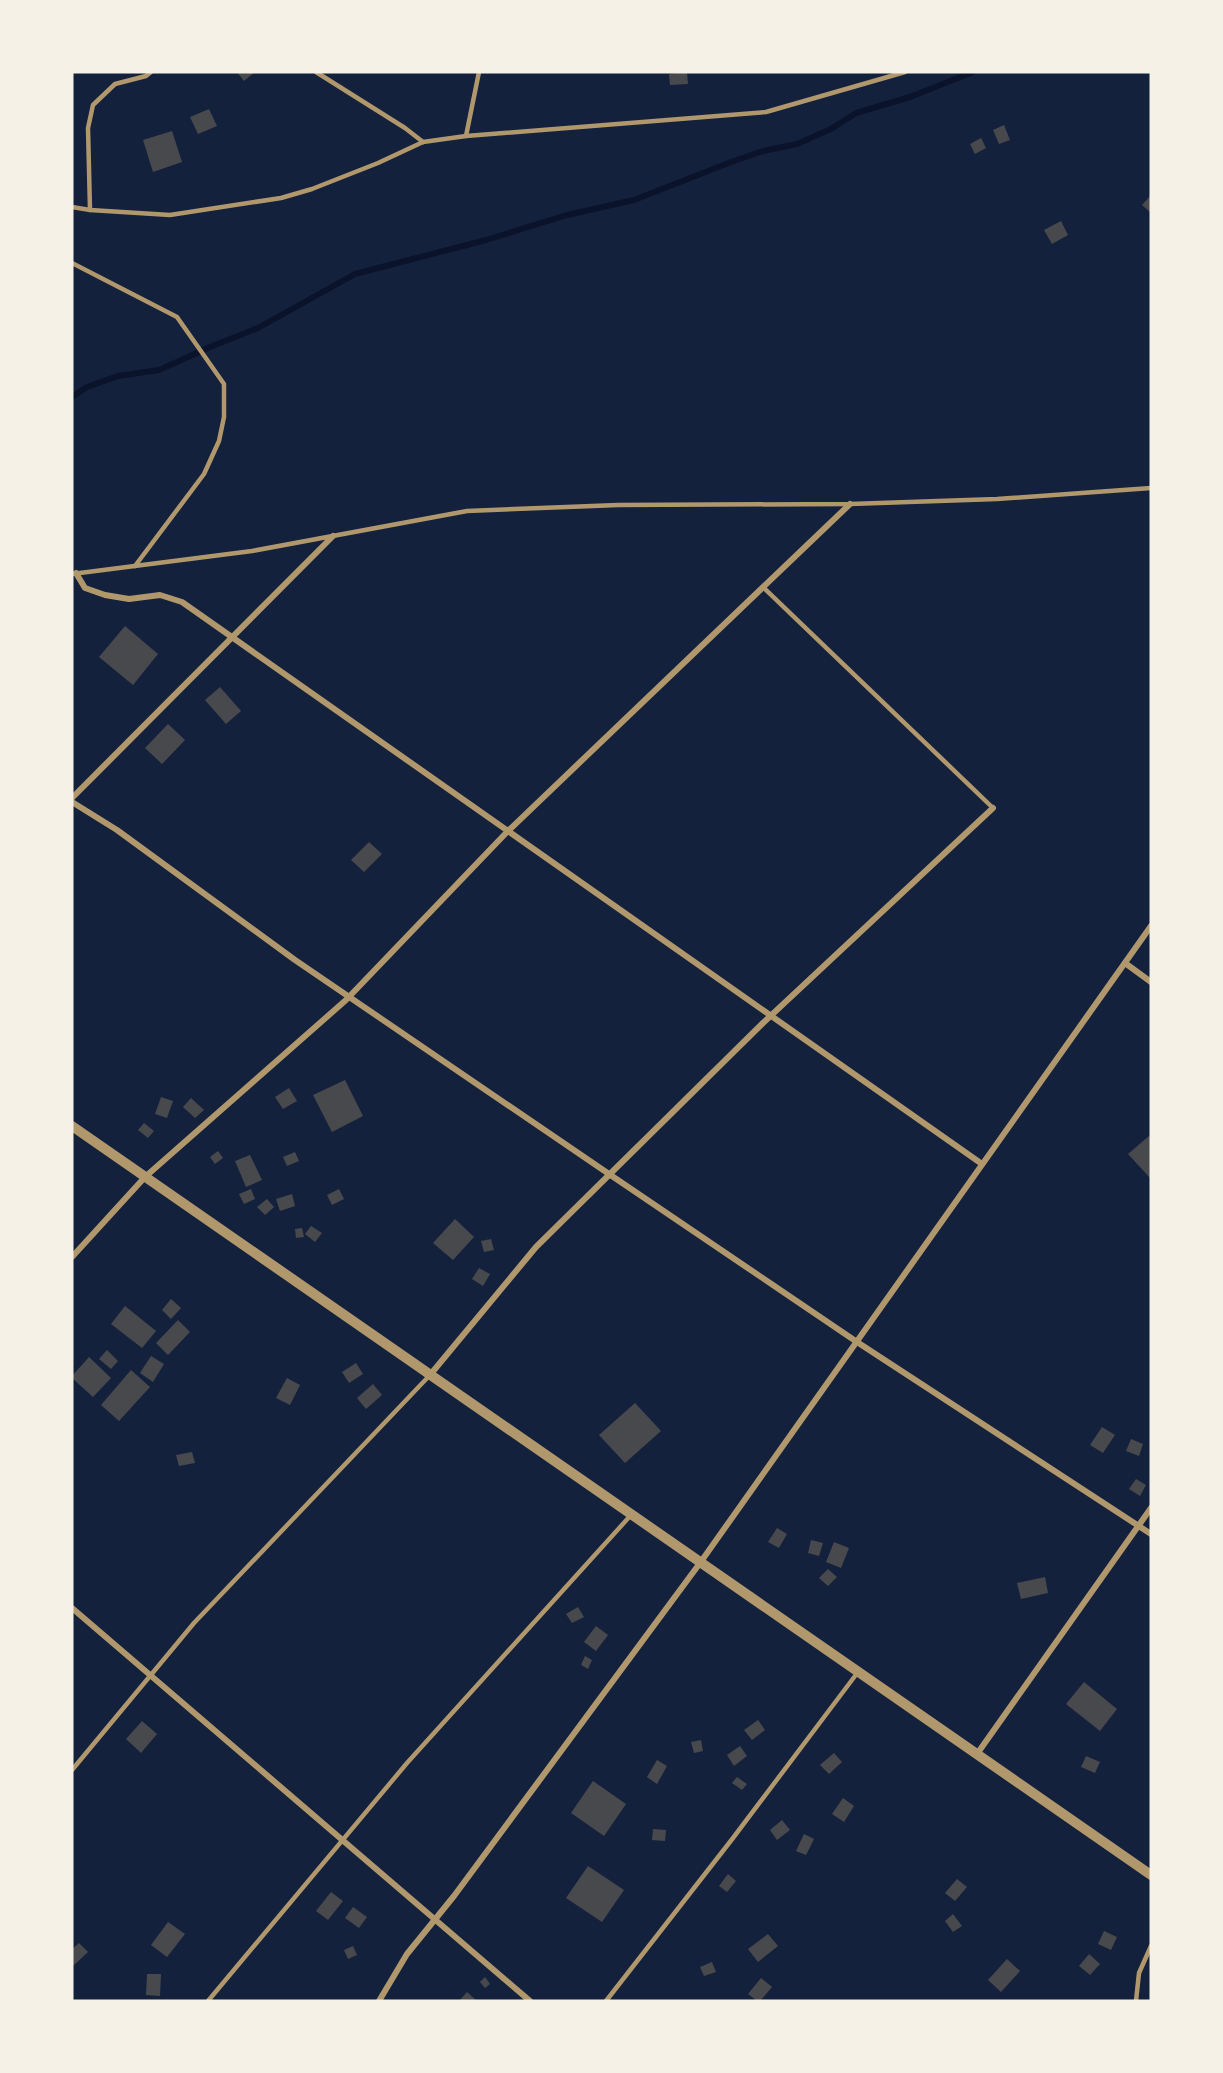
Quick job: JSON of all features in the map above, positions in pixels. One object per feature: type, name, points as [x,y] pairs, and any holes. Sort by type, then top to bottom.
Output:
[{"type":"street","points":[[72,1257],[145,1177],[349,997],[508,831],[850,504]]},
{"type":"street","points":[[333,536],[72,800],[349,997],[609,1174],[857,1342],[1151,1534]]},
{"type":"street","points":[[74,573],[86,588],[105,595],[129,599],[160,595],[182,602],[982,1164]]},
{"type":"street","points":[[430,1375],[536,1247],[771,1016],[993,808]]},
{"type":"street","points":[[379,2001],[406,1954],[435,1919],[700,1563],[1151,926]]},
{"type":"street","points":[[1125,963],[1151,982]]},
{"type":"street","points":[[72,1126],[1151,1875]]},
{"type":"street","points":[[977,1755],[1151,1508]]},
{"type":"street","points":[[72,1608],[530,2001]]},
{"type":"lane","points":[[90,210],[87,128],[93,105],[115,84],[146,76],[152,72]]},
{"type":"lane","points":[[316,72],[405,128],[423,142]]},
{"type":"lane","points":[[466,136],[478,72]]},
{"type":"lane","points":[[72,207],[170,215],[281,198],[312,189],[378,163],[423,142],[466,136],[766,112],[905,72]]},
{"type":"lane","points":[[72,263],[177,317],[224,384],[224,417],[219,441],[204,474],[135,566]]},
{"type":"lane","points":[[74,573],[252,551],[467,511],[618,505],[850,504],[997,499],[1151,488]]},
{"type":"lane","points":[[763,587],[993,808]]},
{"type":"lane","points":[[72,1770],[194,1623],[430,1375]]},
{"type":"lane","points":[[208,2001],[407,1763],[631,1515]]},
{"type":"lane","points":[[606,2001],[858,1672]]},
{"type":"lane","points":[[1136,2001],[1139,1973],[1151,1946]]},
{"type":"building","points":[[237,72],[255,72],[244,81]]},
{"type":"building","points":[[687,72],[688,84],[670,85],[669,74]]},
{"type":"building","points":[[209,109],[217,126],[198,134],[190,117]]},
{"type":"building","points":[[1004,125],[1010,140],[999,144],[993,130]]},
{"type":"building","points":[[172,131],[182,162],[153,172],[143,140]]},
{"type":"building","points":[[981,138],[986,148],[975,154],[970,144]]},
{"type":"building","points":[[1151,195],[1151,213],[1142,205]]},
{"type":"building","points":[[1061,221],[1068,235],[1052,244],[1044,230]]},
{"type":"building","points":[[125,626],[158,654],[133,685],[99,657]]},
{"type":"building","points":[[220,687],[241,711],[226,724],[205,700]]},
{"type":"building","points":[[168,724],[185,740],[162,764],[145,748]]},
{"type":"building","points":[[369,842],[382,854],[364,872],[351,860]]},
{"type":"building","points":[[345,1080],[363,1116],[332,1132],[313,1095]]},
{"type":"building","points":[[289,1088],[297,1101],[283,1109],[275,1097]]},
{"type":"building","points":[[161,1097],[173,1101],[167,1118],[155,1114]]},
{"type":"building","points":[[191,1098],[204,1110],[195,1118],[183,1107]]},
{"type":"building","points":[[144,1123],[154,1131],[148,1138],[138,1130]]},
{"type":"building","points":[[1149,1136],[1151,1138],[1151,1179],[1128,1154]]},
{"type":"building","points":[[218,1151],[223,1158],[215,1164],[210,1157]]},
{"type":"building","points":[[295,1152],[299,1161],[287,1166],[283,1157]]},
{"type":"building","points":[[250,1155],[262,1180],[246,1187],[235,1161]]},
{"type":"building","points":[[251,1189],[255,1199],[244,1204],[239,1194]]},
{"type":"building","points":[[339,1189],[344,1199],[332,1205],[327,1195]]},
{"type":"building","points":[[292,1194],[295,1206],[280,1211],[276,1199]]},
{"type":"building","points":[[267,1199],[274,1207],[265,1215],[257,1207]]},
{"type":"building","points":[[455,1219],[474,1237],[453,1260],[433,1243]]},
{"type":"building","points":[[311,1226],[322,1233],[315,1242],[305,1234]]},
{"type":"building","points":[[302,1228],[304,1237],[296,1238],[295,1229]]},
{"type":"building","points":[[491,1239],[494,1250],[484,1252],[481,1241]]},
{"type":"building","points":[[479,1268],[490,1274],[483,1286],[472,1279]]},
{"type":"building","points":[[171,1299],[181,1308],[171,1319],[162,1310]]},
{"type":"building","points":[[125,1306],[156,1331],[142,1348],[111,1324]]},
{"type":"building","points":[[178,1320],[190,1332],[168,1355],[156,1343]]},
{"type":"building","points":[[107,1350],[118,1361],[111,1369],[99,1359]]},
{"type":"building","points":[[151,1356],[164,1364],[153,1382],[140,1373]]},
{"type":"building","points":[[89,1357],[111,1378],[93,1397],[72,1378]]},
{"type":"building","points":[[356,1363],[363,1374],[349,1383],[342,1372]]},
{"type":"building","points":[[131,1370],[150,1387],[119,1421],[101,1405]]},
{"type":"building","points":[[287,1378],[300,1385],[290,1405],[276,1398]]},
{"type":"building","points":[[373,1384],[382,1395],[366,1409],[357,1398]]},
{"type":"building","points":[[635,1403],[661,1431],[625,1463],[599,1435]]},
{"type":"building","points":[[1102,1427],[1115,1435],[1103,1453],[1090,1445]]},
{"type":"building","points":[[1131,1439],[1143,1444],[1139,1456],[1126,1451]]},
{"type":"building","points":[[192,1452],[195,1463],[179,1466],[176,1455]]},
{"type":"building","points":[[1136,1479],[1146,1485],[1140,1496],[1129,1489]]},
{"type":"building","points":[[777,1528],[787,1534],[779,1548],[768,1542]]},
{"type":"building","points":[[811,1540],[823,1543],[819,1556],[808,1553]]},
{"type":"building","points":[[834,1542],[849,1548],[841,1568],[826,1562]]},
{"type":"building","points":[[828,1569],[837,1577],[828,1586],[819,1578]]},
{"type":"building","points":[[1045,1577],[1048,1593],[1021,1599],[1017,1583]]},
{"type":"building","points":[[578,1607],[584,1617],[572,1623],[566,1614]]},
{"type":"building","points":[[596,1626],[608,1635],[596,1651],[584,1642]]},
{"type":"building","points":[[585,1656],[592,1660],[588,1669],[581,1665]]},
{"type":"building","points":[[1084,1682],[1117,1709],[1100,1731],[1066,1704]]},
{"type":"building","points":[[758,1720],[765,1730],[752,1740],[744,1730]]},
{"type":"building","points":[[142,1721],[157,1734],[141,1753],[126,1739]]},
{"type":"building","points":[[701,1740],[703,1751],[694,1753],[691,1742]]},
{"type":"building","points":[[740,1746],[747,1756],[734,1766],[727,1755]]},
{"type":"building","points":[[834,1753],[842,1762],[829,1774],[820,1765]]},
{"type":"building","points":[[1086,1756],[1100,1762],[1095,1773],[1081,1767]]},
{"type":"building","points":[[657,1760],[667,1766],[657,1784],[647,1777]]},
{"type":"building","points":[[737,1777],[747,1784],[742,1790],[732,1783]]},
{"type":"building","points":[[593,1781],[626,1804],[604,1836],[571,1813]]},
{"type":"building","points":[[843,1798],[854,1806],[844,1822],[832,1814]]},
{"type":"building","points":[[782,1820],[790,1830],[777,1840],[770,1830]]},
{"type":"building","points":[[653,1829],[666,1830],[665,1841],[652,1840]]},
{"type":"building","points":[[804,1834],[814,1839],[806,1855],[796,1851]]},
{"type":"building","points":[[588,1866],[624,1890],[602,1922],[566,1898]]},
{"type":"building","points":[[728,1874],[736,1881],[727,1892],[719,1886]]},
{"type":"building","points":[[957,1879],[967,1887],[955,1901],[945,1893]]},
{"type":"building","points":[[331,1892],[343,1901],[328,1920],[316,1911]]},
{"type":"building","points":[[353,1907],[367,1917],[359,1928],[345,1918]]},
{"type":"building","points":[[953,1914],[962,1926],[953,1932],[945,1921]]},
{"type":"building","points":[[168,1922],[185,1934],[167,1957],[151,1945]]},
{"type":"building","points":[[1104,1931],[1117,1937],[1111,1950],[1098,1944]]},
{"type":"building","points":[[768,1934],[778,1946],[758,1962],[748,1949]]},
{"type":"building","points":[[79,1943],[88,1952],[73,1966],[72,1949]]},
{"type":"building","points":[[353,1946],[357,1955],[348,1959],[344,1950]]},
{"type":"building","points":[[1089,1954],[1100,1964],[1090,1975],[1079,1966]]},
{"type":"building","points":[[1007,1959],[1020,1971],[1001,1992],[988,1980]]},
{"type":"building","points":[[712,1962],[716,1972],[704,1976],[700,1967]]},
{"type":"building","points":[[147,1974],[161,1974],[160,1996],[146,1995]]},
{"type":"building","points":[[485,1977],[490,1984],[485,1988],[480,1982]]},
{"type":"building","points":[[761,1978],[772,1987],[760,2001],[757,2001],[748,1994]]},
{"type":"building","points":[[467,1992],[477,2001],[459,2001]]},
{"type":"waterway","points":[[72,397],[87,387],[118,376],[159,370],[258,328],[355,274],[486,240],[567,215],[634,200],[763,151],[797,144],[831,129],[856,113],[910,97],[973,72]]}]
